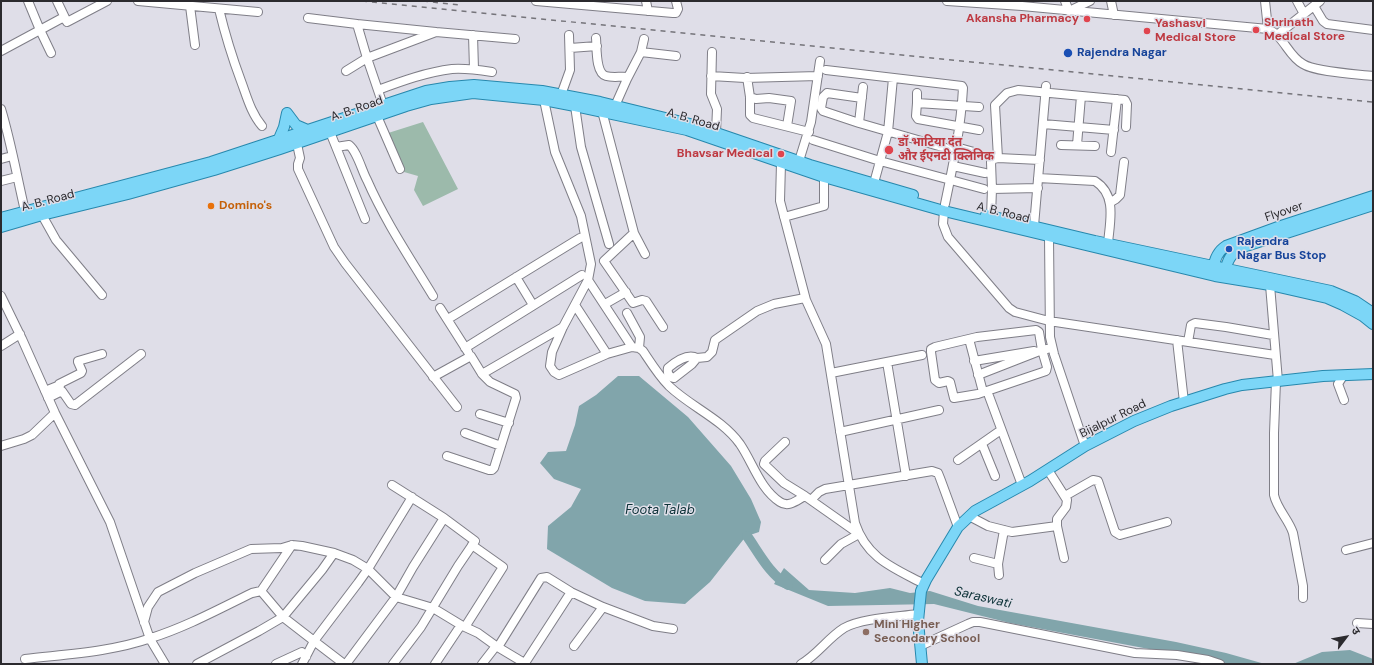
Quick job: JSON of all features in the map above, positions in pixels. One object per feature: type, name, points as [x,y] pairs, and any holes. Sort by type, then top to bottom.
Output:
[{"type":"main road","name":"A. B. Road","points":[[1,227],[214,170],[311,134],[383,105],[426,92],[450,87],[474,85],[542,91],[615,106],[690,124],[944,208],[991,216],[1108,243],[1214,265],[1225,272],[1270,285],[1327,298],[1363,316],[1373,324]]},
{"type":"main road","name":"A. B. Road","points":[[311,134],[330,132],[406,106],[453,95],[474,94],[544,100],[687,130],[824,177],[1049,237],[1212,275],[1225,272],[1331,291],[1355,301],[1373,313]]},
{"type":"main road","points":[[279,145],[287,113],[296,125],[311,134]]},
{"type":"main road","name":"A. B. Road","points":[[1,218],[279,145]]},
{"type":"main road","name":"Flyover","points":[[1225,272],[1229,257],[1235,251],[1280,231],[1373,196]]},
{"type":"main road","name":"Flyover","points":[[1212,275],[1214,265],[1221,249],[1226,246],[1373,205]]},
{"type":"main road","name":"Bijalpur Road","points":[[922,587],[958,527],[974,511],[1022,486],[1086,446],[1134,421],[1184,402],[1242,385],[1373,374]]},
{"type":"main road","points":[[922,587],[918,612],[922,664]]},
{"type":"street","points":[[28,1],[51,53]]},
{"type":"street","points":[[57,1],[67,22],[107,1]]},
{"type":"street","points":[[138,1],[258,12]]},
{"type":"street","points":[[536,1],[676,13],[678,9],[676,1]]},
{"type":"street","points":[[646,1],[648,11]]},
{"type":"street","points":[[947,1],[1020,4],[1114,15],[1268,29],[1274,31],[1293,56],[1302,64],[1313,69],[1373,76]]},
{"type":"street","points":[[1065,1],[1069,10]]},
{"type":"street","points":[[1069,10],[1090,1]]},
{"type":"street","points":[[1111,1],[1114,15]]},
{"type":"street","points":[[1265,1],[1268,29]]},
{"type":"street","points":[[1297,1],[1304,14]]},
{"type":"street","points":[[1277,35],[1317,3],[1327,24],[1373,30]]},
{"type":"street","points":[[190,6],[195,44]]},
{"type":"street","points":[[219,9],[230,51],[248,101],[253,114],[262,126]]},
{"type":"street","points":[[1,51],[64,16]]},
{"type":"street","points":[[308,18],[516,39]]},
{"type":"street","points":[[357,24],[383,105]]},
{"type":"street","points":[[346,71],[367,58],[436,32]]},
{"type":"street","points":[[473,35],[474,69]]},
{"type":"street","points":[[561,95],[570,70],[569,35]]},
{"type":"street","points":[[615,106],[628,77],[642,52],[644,39]]},
{"type":"street","points":[[570,48],[597,42],[597,61],[602,73],[606,76],[628,77]]},
{"type":"street","points":[[642,52],[676,56]]},
{"type":"street","points":[[712,52],[711,97],[717,111],[716,132]]},
{"type":"street","points":[[799,161],[809,132],[820,61]]},
{"type":"street","points":[[378,90],[412,78],[453,69],[474,69],[492,72]]},
{"type":"street","points":[[826,70],[961,85],[964,88],[956,149],[944,208],[943,224],[948,237],[1009,308],[1015,312],[1049,321],[1275,355]]},
{"type":"street","points":[[711,76],[818,76]]},
{"type":"street","points":[[747,77],[750,97],[750,115],[753,118],[809,132]]},
{"type":"street","points":[[874,184],[888,132],[893,78]]},
{"type":"street","points":[[859,123],[863,87]]},
{"type":"street","points":[[1034,226],[1046,90]]},
{"type":"street","points":[[998,158],[995,105],[1007,93],[1012,91],[1046,90],[1081,96],[1125,100],[1127,102],[1126,127]]},
{"type":"street","points":[[917,92],[916,116],[918,119],[979,130]]},
{"type":"street","points":[[862,98],[826,94],[823,97],[821,108],[823,112],[888,132],[974,152]]},
{"type":"street","points":[[1078,146],[1081,96]]},
{"type":"street","points":[[750,97],[756,100],[768,98],[791,101],[787,126]]},
{"type":"street","points":[[544,100],[555,152],[581,216],[590,264],[575,305],[563,327],[550,360],[550,366],[554,372],[559,375],[607,354],[635,347],[640,340],[639,334],[627,313]]},
{"type":"street","points":[[1111,152],[1117,100]]},
{"type":"street","points":[[917,103],[979,107]]},
{"type":"street","points":[[576,106],[581,147],[609,244]]},
{"type":"street","points":[[1,108],[5,136],[12,156],[25,211]]},
{"type":"street","points":[[602,111],[634,233],[645,254]]},
{"type":"street","points":[[377,116],[400,169]]},
{"type":"street","points":[[1043,124],[1114,130]]},
{"type":"street","points":[[330,132],[365,219]]},
{"type":"street","points":[[296,139],[300,158],[298,169],[334,247],[344,263],[457,407]]},
{"type":"street","points":[[813,140],[880,161],[988,189],[1038,188]]},
{"type":"street","points":[[336,147],[349,145],[354,151],[368,182],[392,227],[433,296]]},
{"type":"street","points":[[1061,145],[1095,146]]},
{"type":"street","points":[[1,159],[12,156]]},
{"type":"street","points":[[991,216],[988,189],[991,162],[998,158],[1040,160]]},
{"type":"street","points":[[1111,202],[1120,195],[1124,162]]},
{"type":"street","points":[[781,163],[780,201],[806,298],[826,344],[855,523],[866,546],[875,556],[922,587]]},
{"type":"street","points":[[953,166],[985,173]]},
{"type":"street","points":[[1,181],[17,177]]},
{"type":"street","points":[[784,217],[824,206],[824,177]]},
{"type":"street","points":[[1038,178],[1096,181],[1102,187],[1112,206],[1108,243]]},
{"type":"street","points":[[42,215],[56,240],[102,295]]},
{"type":"street","points":[[634,233],[604,261],[633,303],[642,300],[646,301],[663,327]]},
{"type":"street","points":[[1049,237],[1050,337],[1048,349],[1046,372],[986,394],[954,398],[950,382],[939,383],[935,380],[931,352],[932,349],[977,337],[1036,330],[1039,332],[1048,349],[1086,446]]},
{"type":"street","points":[[448,319],[580,238]]},
{"type":"street","points":[[516,277],[533,305]]},
{"type":"street","points":[[585,277],[635,347],[643,351],[668,386],[718,423],[736,439],[759,478],[775,498],[789,505],[808,498],[821,490],[932,471],[938,473],[958,527]]},
{"type":"street","points":[[465,348],[533,305],[585,277]]},
{"type":"street","points":[[1270,285],[1277,381],[1274,432],[1274,495],[1275,500],[1291,526],[1293,533],[1303,586],[1303,598]]},
{"type":"street","points":[[605,304],[626,292]]},
{"type":"street","points":[[1,296],[20,334],[55,413],[110,522],[150,639],[165,664]]},
{"type":"street","points":[[696,358],[707,358],[710,355],[715,340],[757,311],[774,304],[806,298]]},
{"type":"street","points":[[575,305],[607,354]]},
{"type":"street","points":[[440,308],[482,374],[490,382],[515,394],[516,398],[509,424],[492,470],[447,456]]},
{"type":"street","points":[[1188,342],[1191,325],[1195,324],[1226,327],[1273,336]]},
{"type":"street","points":[[482,374],[563,327]]},
{"type":"street","points":[[1,346],[20,334]]},
{"type":"street","points":[[969,339],[978,375],[1002,430],[1022,486]]},
{"type":"street","points":[[1177,340],[1184,402]]},
{"type":"street","points":[[974,361],[1048,349]]},
{"type":"street","points":[[978,375],[1048,349]]},
{"type":"street","points":[[102,354],[78,360],[82,371],[81,373],[59,384],[71,404],[74,405],[141,354]]},
{"type":"street","points":[[831,373],[922,355]]},
{"type":"street","points":[[433,377],[471,356]]},
{"type":"street","points":[[887,362],[906,476]]},
{"type":"street","points":[[1343,376],[1338,384],[1344,400]]},
{"type":"street","points":[[46,394],[61,388]]},
{"type":"street","points":[[840,432],[939,410]]},
{"type":"street","points":[[1,446],[32,435],[55,413]]},
{"type":"street","points":[[480,414],[509,424]]},
{"type":"street","points":[[958,460],[1002,430]]},
{"type":"street","points":[[465,433],[501,446]]},
{"type":"street","points":[[785,442],[764,461],[764,464],[784,483],[859,534]]},
{"type":"street","points":[[982,444],[995,476]]},
{"type":"street","points":[[1048,470],[1065,496],[1067,504],[1058,516],[1057,526],[1064,558]]},
{"type":"street","points":[[1065,496],[1093,480],[1098,480],[1117,534],[1167,522]]},
{"type":"street","points":[[392,485],[444,518],[475,541],[421,627],[393,664]]},
{"type":"street","points":[[304,660],[314,641],[368,569],[412,497]]},
{"type":"street","points":[[969,516],[988,526],[1016,532],[1057,526]]},
{"type":"street","points":[[261,591],[282,617],[345,664],[396,597],[444,518]]},
{"type":"street","points":[[999,575],[998,564],[1004,530]]},
{"type":"street","points":[[825,560],[841,544],[859,534]]},
{"type":"street","points":[[1346,550],[1373,542]]},
{"type":"street","points":[[25,659],[115,648],[150,639],[171,631],[252,593],[261,591],[292,546]]},
{"type":"street","points":[[144,622],[148,607],[158,592],[194,573],[251,550],[302,546],[334,553],[353,560],[368,569],[396,597],[433,608],[478,633],[516,661],[525,664],[571,592]]},
{"type":"street","points":[[435,664],[503,567],[472,546]]},
{"type":"street","points":[[197,664],[282,617],[322,570],[334,553]]},
{"type":"street","points":[[974,558],[998,564]]},
{"type":"street","points":[[482,664],[497,646],[542,578],[547,577],[571,592],[603,607],[653,626],[673,628]]},
{"type":"street","points":[[574,646],[603,607]]},
{"type":"street","points":[[801,664],[828,640],[845,628],[860,622],[918,612]]},
{"type":"street","points":[[920,646],[974,622],[1135,653],[1177,655],[1208,660],[1220,664]]},
{"type":"street","points":[[1358,623],[1373,624]]},
{"type":"street","points":[[276,664],[302,652],[304,660]]},
{"type":"green space","points":[[423,122],[458,189],[423,206],[414,190],[418,176],[404,172],[385,134]]},
{"type":"water","name":"Foota Talab","points":[[618,376],[639,376],[688,417],[731,466],[751,499],[761,522],[759,532],[747,536],[710,582],[685,604],[645,601],[612,588],[547,549],[548,526],[571,507],[581,489],[554,479],[540,463],[548,452],[566,451],[575,425],[579,406],[596,395]]},
{"type":"water","points":[[784,568],[809,590],[855,593],[890,588],[910,593],[930,591],[978,606],[1176,642],[1226,653],[1265,664],[1227,664],[1204,656],[1149,649],[1010,623],[934,604],[828,606],[774,584]]},
{"type":"water","points":[[1350,650],[1373,659],[1373,664],[1293,664],[1322,652]]},
{"type":"waterway","name":"Saraswati","points":[[747,536],[770,570],[788,585]]},
{"type":"railway","points":[[362,1],[1373,102]]},
{"type":"railway","points":[[423,1],[459,5]]},
{"type":"place","name":"Akansha Pharmacy","points":[[1087,19]]},
{"type":"place","name":"Shrinath Medical Store","points":[[1256,30]]},
{"type":"place","name":"Yashasvi Medical Store","points":[[1147,31]]},
{"type":"place","name":"Rajendra Nagar","points":[[1068,53]]},
{"type":"place","name":"डॉ भाटिया दंत और ईएनटी क्लिनिक","points":[[889,150]]},
{"type":"place","name":"Bhavsar Medical","points":[[781,154]]},
{"type":"place","name":"Domino's","points":[[211,206]]},
{"type":"place","name":"Rajendra Nagar Bus Stop","points":[[1229,249]]},
{"type":"place","name":"Mini Higher Secondary School","points":[[866,632]]}]
